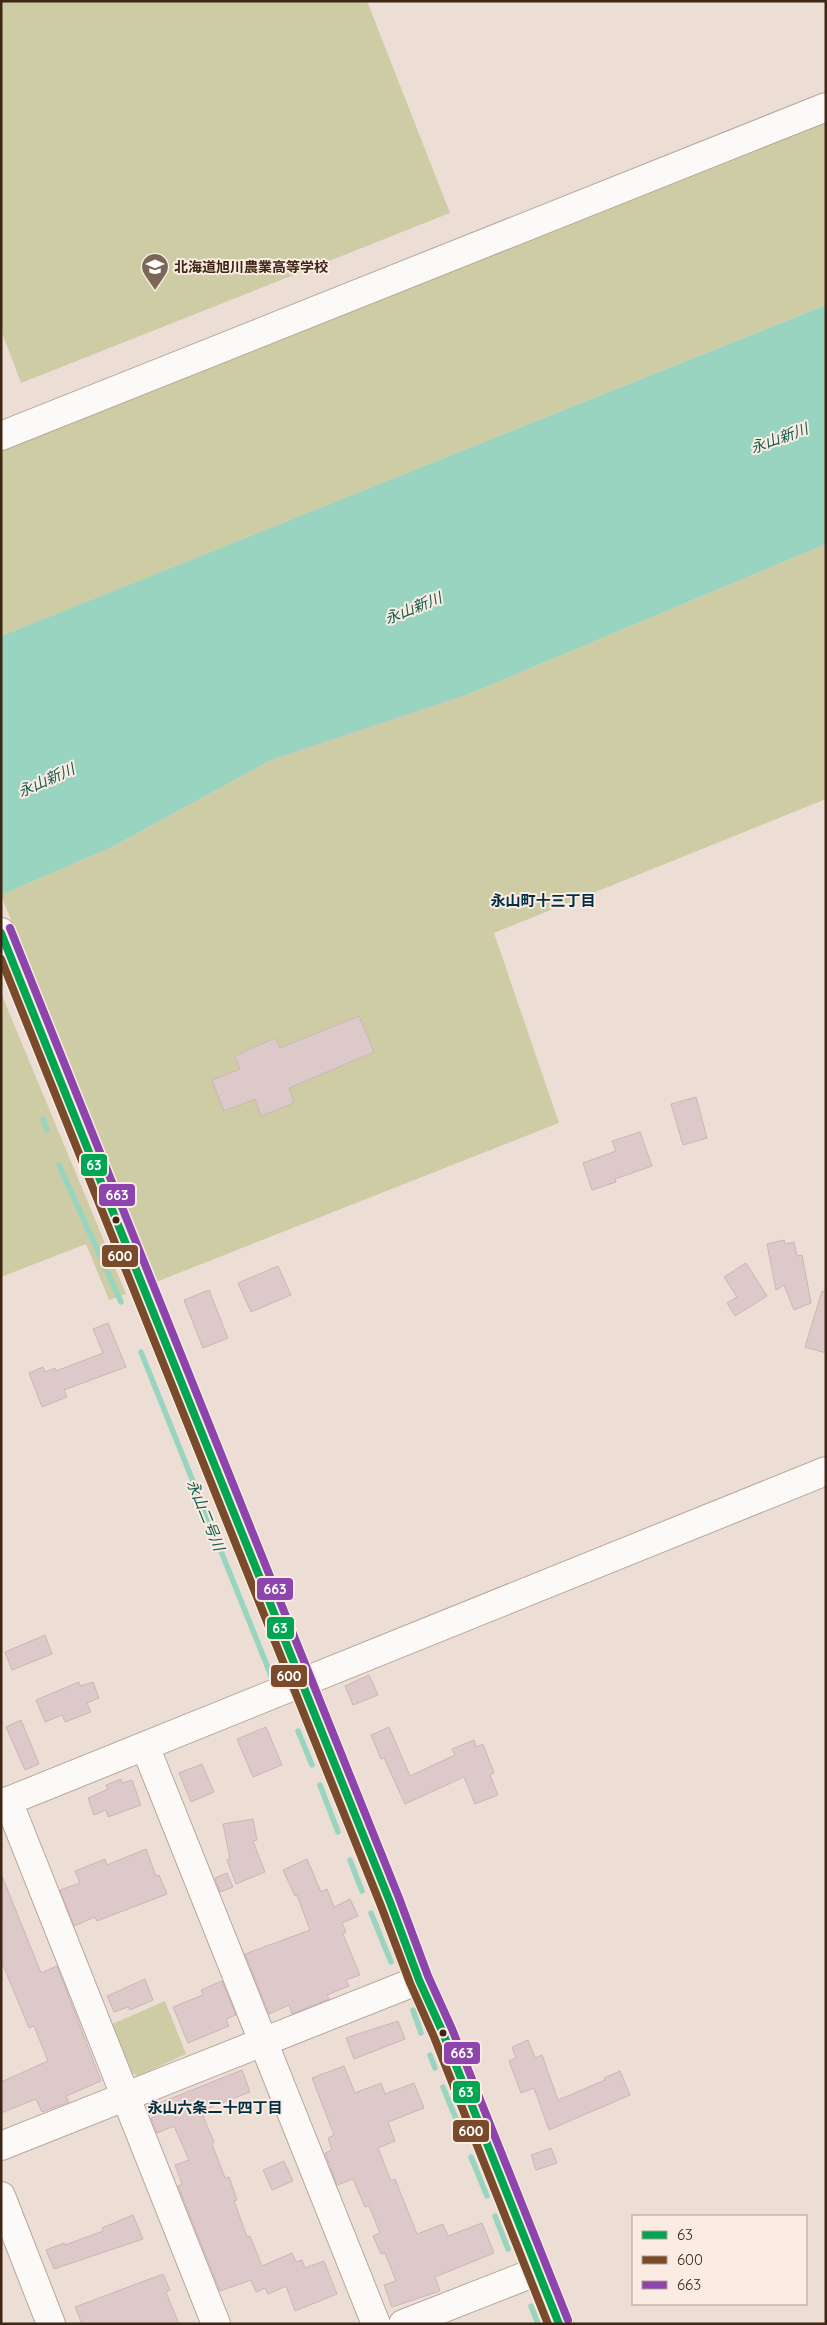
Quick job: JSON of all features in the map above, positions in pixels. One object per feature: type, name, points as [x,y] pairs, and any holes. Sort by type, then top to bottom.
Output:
[{"type":"street","points":[[1,436],[826,107]]},
{"type":"street","points":[[1,932],[300,1683],[390,1902],[419,1980],[443,2032],[559,2324]]},
{"type":"street","points":[[216,2324],[126,2096],[5,1802],[826,1470]]},
{"type":"street","points":[[145,1746],[265,2042],[376,2324]]},
{"type":"street","points":[[1,2146],[419,1980]]},
{"type":"street","points":[[1,2196],[51,2324]]},
{"type":"street","points":[[403,2324],[538,2270]]},
{"type":"shaded area","name":"北海道旭川農業高等学校","points":[[1,1],[367,1],[450,213],[21,383],[1,330]]},
{"type":"shaded area","points":[[826,115],[826,305],[1,636],[1,437]]},
{"type":"shaded area","points":[[826,544],[826,799],[494,933],[559,1123],[156,1282],[1,895],[112,847],[271,760],[469,694]]},
{"type":"shaded area","points":[[1,993],[126,1294],[109,1300],[86,1244],[1,1277]]},
{"type":"shaded area","points":[[165,2001],[186,2054],[138,2076],[127,2071],[110,2025]]},
{"type":"water","name":"永山新川","points":[[826,305],[826,544],[469,694],[271,760],[112,847],[1,895],[1,636]]},
{"type":"building","points":[[359,1016],[374,1052],[289,1088],[294,1103],[261,1116],[255,1099],[224,1111],[212,1080],[240,1069],[235,1056],[275,1038],[280,1048]]},
{"type":"building","points":[[696,1097],[707,1138],[683,1145],[671,1104]]},
{"type":"building","points":[[640,1132],[652,1166],[615,1179],[616,1182],[592,1190],[583,1163],[616,1151],[612,1141]]},
{"type":"building","points":[[784,1240],[785,1244],[794,1242],[797,1256],[802,1255],[811,1303],[794,1310],[784,1285],[776,1290],[767,1244]]},
{"type":"building","points":[[746,1263],[767,1296],[735,1316],[727,1303],[737,1297],[724,1277]]},
{"type":"building","points":[[278,1266],[291,1295],[251,1312],[238,1283]]},
{"type":"building","points":[[209,1290],[228,1338],[203,1348],[184,1300]]},
{"type":"building","points":[[822,1291],[826,1292],[826,1353],[805,1347]]},
{"type":"building","points":[[108,1323],[126,1367],[64,1390],[67,1397],[42,1407],[29,1373],[43,1367],[45,1372],[55,1368],[56,1371],[103,1353],[93,1329]]},
{"type":"building","points":[[45,1635],[52,1654],[12,1670],[5,1652]]},
{"type":"building","points":[[369,1675],[378,1695],[353,1705],[345,1686]]},
{"type":"building","points":[[79,1682],[80,1686],[93,1682],[99,1698],[87,1703],[91,1712],[65,1722],[62,1715],[45,1722],[36,1700]]},
{"type":"building","points":[[21,1720],[39,1764],[25,1770],[6,1727]]},
{"type":"building","points":[[266,1727],[282,1765],[253,1777],[237,1739]]},
{"type":"building","points":[[389,1727],[410,1776],[455,1755],[452,1749],[474,1740],[476,1747],[483,1744],[494,1773],[490,1775],[498,1795],[475,1804],[464,1777],[405,1804],[384,1758],[381,1759],[371,1735]]},
{"type":"building","points":[[202,1764],[214,1792],[191,1802],[179,1773]]},
{"type":"building","points":[[121,1779],[122,1783],[132,1780],[141,1805],[108,1817],[106,1810],[94,1815],[88,1798],[108,1789],[106,1785]]},
{"type":"building","points":[[253,1819],[257,1840],[253,1841],[265,1872],[236,1884],[227,1860],[230,1859],[223,1824]]},
{"type":"building","points":[[146,1849],[156,1876],[159,1875],[167,1894],[97,1921],[95,1917],[74,1926],[60,1890],[80,1883],[75,1871],[105,1859],[107,1865]]},
{"type":"building","points":[[307,1859],[321,1892],[327,1889],[334,1907],[350,1899],[358,1916],[342,1923],[346,1932],[343,1934],[360,1975],[346,1980],[349,1986],[327,1995],[329,1999],[292,2014],[289,2005],[269,2014],[245,1954],[310,1930],[297,1895],[295,1896],[283,1870]]},
{"type":"building","points":[[227,1873],[233,1887],[220,1892],[215,1878]]},
{"type":"building","points":[[2,1876],[41,1973],[57,1966],[101,2081],[66,2096],[69,2102],[42,2112],[36,2099],[1,2113],[1,2082],[48,2061],[34,2026],[29,2028],[1,1960]]},
{"type":"building","points":[[145,1979],[153,2000],[130,2010],[128,2007],[114,2012],[107,1996]]},
{"type":"building","points":[[222,1981],[236,2015],[226,2019],[229,2026],[188,2043],[173,2007],[203,1995],[201,1990]]},
{"type":"building","points":[[398,2021],[405,2039],[354,2059],[346,2038]]},
{"type":"building","points":[[528,2040],[535,2058],[542,2055],[558,2100],[605,2080],[604,2078],[620,2071],[630,2095],[549,2130],[534,2088],[521,2093],[509,2061],[516,2058],[512,2047]]},
{"type":"building","points":[[344,2066],[355,2093],[381,2083],[385,2094],[414,2083],[424,2108],[388,2122],[395,2141],[378,2148],[391,2181],[395,2179],[417,2234],[443,2224],[448,2236],[482,2223],[494,2253],[435,2277],[440,2291],[392,2307],[384,2285],[396,2281],[385,2253],[381,2254],[373,2236],[380,2233],[369,2206],[365,2207],[353,2179],[337,2185],[325,2153],[332,2150],[328,2138],[334,2135],[312,2078]]},
{"type":"building","points":[[242,2070],[250,2092],[201,2111],[214,2142],[212,2144],[225,2178],[229,2177],[237,2200],[234,2201],[247,2237],[250,2236],[262,2266],[292,2253],[296,2262],[302,2260],[305,2268],[324,2261],[337,2294],[295,2311],[286,2286],[268,2294],[265,2288],[256,2292],[251,2280],[220,2291],[178,2186],[182,2184],[175,2165],[189,2160],[174,2126],[157,2133],[151,2118],[156,2116],[152,2106]]},
{"type":"building","points":[[551,2148],[557,2163],[536,2170],[531,2155]]},
{"type":"building","points":[[284,2161],[293,2181],[272,2190],[263,2170]]},
{"type":"building","points":[[133,2215],[143,2239],[54,2269],[46,2250],[103,2231],[102,2228]]},
{"type":"building","points":[[163,2274],[170,2290],[166,2292],[179,2324],[82,2324],[75,2307]]},
{"type":"waterway","name":"永山二号川","points":[[43,1119],[47,1130]]},
{"type":"waterway","name":"永山二号川","points":[[59,1165],[121,1302]]},
{"type":"waterway","name":"永山二号川","points":[[141,1352],[272,1678]]},
{"type":"waterway","name":"永山二号川","points":[[298,1731],[312,1765]]},
{"type":"waterway","name":"永山二号川","points":[[320,1785],[338,1832]]},
{"type":"waterway","name":"永山二号川","points":[[350,1860],[362,1891]]},
{"type":"waterway","name":"永山二号川","points":[[371,1913],[391,1962]]},
{"type":"waterway","name":"永山二号川","points":[[413,2010],[421,2033]]},
{"type":"waterway","name":"永山二号川","points":[[430,2055],[435,2068]]},
{"type":"waterway","name":"永山二号川","points":[[443,2087],[463,2136]]},
{"type":"waterway","name":"永山二号川","points":[[471,2157],[487,2196]]},
{"type":"waterway","name":"永山二号川","points":[[495,2216],[508,2249]]},
{"type":"waterway","name":"永山二号川","points":[[531,2306],[538,2324]]},
{"type":"transit line","name":"663","points":[[10,928],[399,1898],[428,1976],[452,2029],[568,2320]]},
{"type":"transit line","name":"63","points":[[1,933],[390,1902],[419,1980],[443,2033],[559,2324]]},
{"type":"transit line","name":"600","points":[[1,959],[548,2324]]},
{"type":"place","name":"北海道旭川農業高等学校","points":[[155,291]]},
{"type":"district","name":"永山町十三丁目","points":[[543,900]]},
{"type":"district","name":"永山六条二十四丁目","points":[[215,2107]]}]
